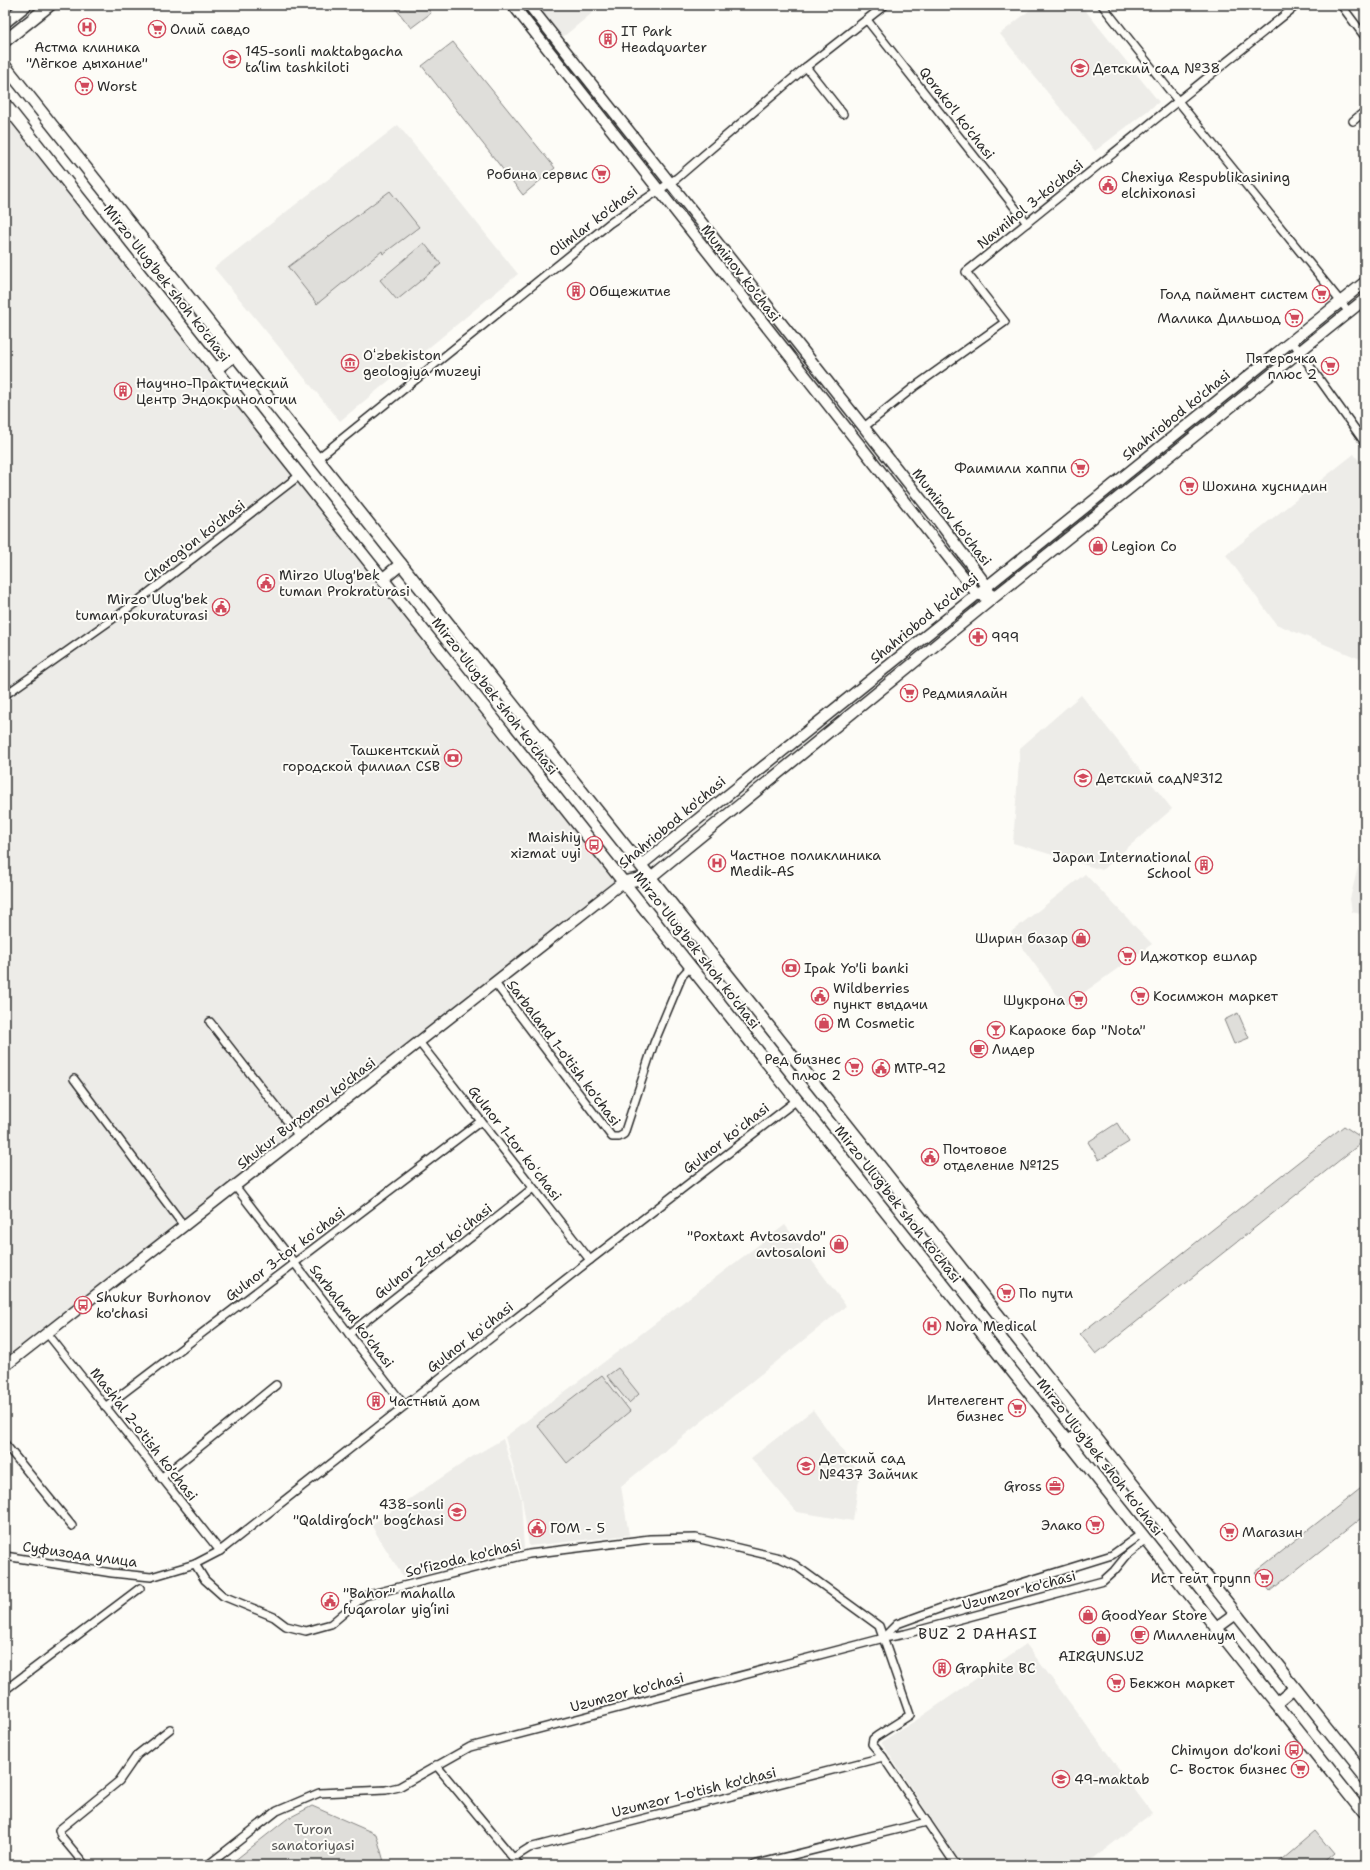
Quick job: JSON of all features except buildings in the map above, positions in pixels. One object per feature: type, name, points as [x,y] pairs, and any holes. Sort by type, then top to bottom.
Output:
[{"type":"main road","points":[[5,22],[26,5]]},
{"type":"main road","points":[[5,41],[50,5]]},
{"type":"main road","name":"Muminov ko'chasi","points":[[513,5],[977,594]]},
{"type":"main road","name":"Muminov ko'chasi","points":[[529,5],[864,427],[987,586],[992,599]]},
{"type":"main road","name":"Mirzo Ulug'bek shoh ko'chasi","points":[[5,66],[1365,1776]]},
{"type":"main road","name":"Mirzo Ulug'bek shoh ko'chasi","points":[[5,104],[1365,1815]]},
{"type":"main road","name":"Shahriobod ko'chasi","points":[[623,882],[641,865],[1365,282]]},
{"type":"main road","name":"Shahriobod ko'chasi","points":[[623,882],[651,877],[992,599],[1365,299]]},
{"type":"main road","points":[[216,369],[235,355]]},
{"type":"main road","points":[[382,579],[401,564]]},
{"type":"main road","points":[[977,594],[992,599]]},
{"type":"main road","name":"Shukur Burxonov ko'chasi","points":[[5,1366],[623,882]]},
{"type":"main road","points":[[1068,1442],[1087,1427]]},
{"type":"main road","points":[[1216,1628],[1235,1614]]},
{"type":"main road","points":[[1276,1703],[1294,1688]]},
{"type":"street","name":"Olimlar ko'chasi","points":[[317,458],[582,245],[647,196],[670,182],[806,67],[885,5]]},
{"type":"street","points":[[1102,5],[1349,312]]},
{"type":"street","name":"Navnihol 3-ko'chasi","points":[[864,427],[914,386],[1005,322],[966,272],[1297,5]]},
{"type":"street","points":[[1341,5],[1365,37]]},
{"type":"street","name":"Qorako'l ko'chasi","points":[[867,20],[1027,223]]},
{"type":"street","points":[[806,67],[843,114]]},
{"type":"street","points":[[1353,121],[1365,111]]},
{"type":"street","points":[[1292,341],[1365,443]]},
{"type":"street","name":"Charog'on ko'chasi","points":[[5,695],[134,604],[300,475]]},
{"type":"street","name":"Sarbaland 1-o'tish ko'chasi","points":[[494,983],[612,1137],[619,1137],[624,1134],[654,1043],[682,976],[691,966]]},
{"type":"street","points":[[210,1022],[299,1136]]},
{"type":"street","name":"Gulnor 1-tor koʻchasi","points":[[419,1042],[590,1260]]},
{"type":"street","points":[[74,1079],[184,1226]]},
{"type":"street","name":"Gulnor koʻchasi","points":[[151,1576],[195,1564],[220,1551],[404,1405],[797,1100]]},
{"type":"street","name":"Gulnor 3-tor koʻchasi","points":[[105,1406],[295,1264],[481,1121]]},
{"type":"street","name":"Sarbaland ko'chasi","points":[[235,1186],[404,1405]]},
{"type":"street","name":"Gulnor 2-tor koʻchasi","points":[[348,1334],[533,1188]]},
{"type":"street","name":"Mash'al 2-o'tish ko'chasi","points":[[47,1333],[220,1551]]},
{"type":"street","points":[[161,1478],[276,1385]]},
{"type":"street","points":[[5,1444],[72,1526]]},
{"type":"street","name":"Uzumzor ko'chasi","points":[[884,1638],[897,1624],[941,1608],[1112,1555],[1144,1537]]},
{"type":"street","name":"Uzumzor ko'chasi","points":[[208,1865],[277,1811],[319,1793],[386,1790],[411,1781],[436,1765],[470,1747],[884,1638],[906,1634],[1103,1581],[1114,1571],[1144,1537]]},
{"type":"street","name":"So'fizoda ko'chasi","points":[[195,1564],[205,1580],[223,1596],[274,1617],[286,1626],[306,1631],[331,1624],[364,1596],[529,1554],[650,1539],[696,1538],[780,1558],[795,1565],[879,1626],[910,1715],[873,1739],[872,1744],[883,1757]]},
{"type":"street","name":"Суфизода улица","points":[[5,1556],[112,1573],[151,1576]]},
{"type":"street","points":[[5,1690],[140,1588]]},
{"type":"street","points":[[84,1865],[61,1836],[59,1830],[119,1781],[137,1755],[170,1729]]},
{"type":"street","points":[[883,1757],[956,1865]]},
{"type":"street","name":"Uzumzor 1-o'tish ko'chasi","points":[[513,1858],[529,1848],[883,1757]]},
{"type":"street","points":[[436,1765],[519,1865]]},
{"type":"street","points":[[753,1865],[927,1822]]},
{"type":"shaded area","points":[[532,5],[602,5],[558,41]]},
{"type":"shaded area","name":"Детский сад №38","points":[[1036,5],[1081,5],[1159,102],[1095,151],[1000,34]]},
{"type":"shaded area","points":[[5,104],[623,882],[5,1366]]},
{"type":"shaded area","points":[[398,125],[518,274],[340,421],[214,268]]},
{"type":"shaded area","points":[[1354,454],[1365,469],[1365,661],[1276,624],[1226,555]]},
{"type":"shaded area","name":"Детский сад№312","points":[[1081,695],[1172,809],[1102,870],[1013,843],[1020,748]]},
{"type":"shaded area","points":[[1365,839],[1365,915],[1352,912],[1350,899]]},
{"type":"shaded area","name":"Ширин базар","points":[[1085,874],[1152,944],[1065,1006],[1011,932]]},
{"type":"shaded area","points":[[785,1225],[846,1306],[621,1486],[629,1535],[529,1546],[522,1498],[505,1437]]},
{"type":"shaded area","name":"Детский сад №437 Зайчик","points":[[813,1410],[860,1474],[853,1521],[797,1512],[751,1458]]},
{"type":"shaded area","name":"438-sonli \"Qaldirg‘och\" bog‘chasi","points":[[503,1439],[521,1498],[524,1549],[451,1562],[405,1580],[371,1525],[472,1457]]},
{"type":"shaded area","name":"49-maktab","points":[[1026,1644],[1152,1813],[1085,1865],[962,1865],[881,1742],[918,1719]]},
{"type":"green space","points":[[393,5],[425,5],[431,13],[411,28]]},
{"type":"green space","points":[[453,42],[555,168],[523,195],[422,66]]},
{"type":"green space","points":[[390,191],[419,227],[383,254],[382,251],[317,304],[288,267]]},
{"type":"green space","points":[[424,243],[441,264],[397,300],[380,280]]},
{"type":"green space","points":[[1238,1013],[1249,1038],[1234,1044],[1224,1020]]},
{"type":"green space","points":[[1117,1123],[1129,1142],[1099,1160],[1088,1142]]},
{"type":"green space","points":[[1344,1126],[1365,1140],[1096,1354],[1080,1334]]},
{"type":"green space","points":[[618,1368],[639,1394],[629,1403],[607,1376]]},
{"type":"green space","points":[[602,1375],[630,1411],[567,1463],[537,1425]]},
{"type":"green space","points":[[1365,1485],[1365,1515],[1270,1591],[1255,1572]]},
{"type":"green space","name":"Turon sanatoriyasi","points":[[312,1806],[376,1834],[385,1865],[229,1865],[287,1819]]},
{"type":"green space","points":[[1315,1831],[1334,1854],[1321,1865],[1275,1865]]},
{"type":"place","name":"Астма клиника \"Лёгкое дыхание\"","points":[[87,27]]},
{"type":"place","name":"Олий савдо","points":[[157,29]]},
{"type":"place","name":"IT Park Headquarter","points":[[608,39]]},
{"type":"place","name":"145-sonli maktabgacha ta‘lim tashkiloti","points":[[232,59]]},
{"type":"place","name":"Детский сад №38","points":[[1080,68]]},
{"type":"place","name":"Worst","points":[[84,86]]},
{"type":"place","name":"Робина сервис","points":[[601,174]]},
{"type":"place","name":"Chexiya Respublikasining elchixonasi","points":[[1108,185]]},
{"type":"place","name":"Общежитие","points":[[576,291]]},
{"type":"place","name":"Голд паймент систем","points":[[1321,294]]},
{"type":"place","name":"Малика Дильшод","points":[[1294,318]]},
{"type":"place","name":"Oʻzbekiston geologiya muzeyi","points":[[350,363]]},
{"type":"place","name":"Пятерочка плюс 2","points":[[1330,366]]},
{"type":"place","name":"Научно-Практический Центр Эндокринологии","points":[[123,391]]},
{"type":"place","name":"Фаимили хаппи","points":[[1080,468]]},
{"type":"place","name":"Шохина хуснидин","points":[[1189,486]]},
{"type":"place","name":"Legion Co","points":[[1098,546]]},
{"type":"place","name":"Mirzo Ulug'bek tuman Prokraturasi","points":[[266,583]]},
{"type":"place","name":"Mirzo Ulug'bek tuman pokuraturasi","points":[[221,607]]},
{"type":"place","name":"999","points":[[978,637]]},
{"type":"place","name":"Редмиялайн","points":[[909,693]]},
{"type":"place","name":"Ташкентский городской филиал CSB","points":[[453,758]]},
{"type":"place","name":"Детский сад№312","points":[[1083,778]]},
{"type":"place","name":"Maishiy xizmat uyi","points":[[594,845]]},
{"type":"place","name":"Частное поликлиника Medik-AS","points":[[717,863]]},
{"type":"place","name":"Japan International School","points":[[1204,865]]},
{"type":"place","name":"Ширин базар","points":[[1081,938]]},
{"type":"place","name":"Иджоткор ешлар","points":[[1127,956]]},
{"type":"place","name":"Ipak Yo'li banki","points":[[791,968]]},
{"type":"place","name":"Wildberries пункт выдачи","points":[[820,996]]},
{"type":"place","name":"Косимжон маркет","points":[[1140,996]]},
{"type":"place","name":"Шукрона","points":[[1078,1000]]},
{"type":"place","name":"M Cosmetic","points":[[824,1023]]},
{"type":"place","name":"Караоке бар \"Nota\"","points":[[996,1030]]},
{"type":"place","name":"Лидер","points":[[979,1049]]},
{"type":"place","name":"Ред бизнес плюс 2","points":[[854,1067]]},
{"type":"place","name":"MTP-92","points":[[881,1068]]},
{"type":"place","name":"Почтовое отделение №125","points":[[930,1157]]},
{"type":"place","name":"\"Poxtaxt Avtosavdo\" avtosaloni","points":[[839,1244]]},
{"type":"place","name":"По пути","points":[[1006,1293]]},
{"type":"place","name":"Shukur Burhonov ko'chasi","points":[[83,1305]]},
{"type":"place","name":"Nora Medical","points":[[932,1326]]},
{"type":"place","name":"Частный дом","points":[[376,1401]]},
{"type":"place","name":"Интелегент бизнес","points":[[1017,1408]]},
{"type":"place","name":"Детский сад №437 Зайчик","points":[[806,1466]]},
{"type":"place","name":"Gross","points":[[1055,1486]]},
{"type":"place","name":"438-sonli \"Qaldirg‘och\" bog‘chasi","points":[[457,1512]]},
{"type":"place","name":"Элако","points":[[1095,1525]]},
{"type":"place","name":"ГОМ - 5","points":[[537,1528]]},
{"type":"place","name":"Магазин","points":[[1229,1532]]},
{"type":"place","name":"Ист гейт групп","points":[[1264,1578]]},
{"type":"place","name":"\"Bahor\" mahalla fuqarolar yig‘ini","points":[[330,1601]]},
{"type":"place","name":"GoodYear Store","points":[[1088,1615]]},
{"type":"place","name":"Миллениум","points":[[1140,1635]]},
{"type":"place","name":"AIRGUNS.UZ","points":[[1101,1636]]},
{"type":"place","name":"Graphite BC","points":[[942,1668]]},
{"type":"place","name":"Бекжон маркет","points":[[1116,1683]]},
{"type":"place","name":"Chimyon do'koni","points":[[1294,1750]]},
{"type":"place","name":"С- Восток бизнес","points":[[1300,1769]]},
{"type":"place","name":"49-maktab","points":[[1061,1779]]},
{"type":"district","name":"BUZ 2 DAHASI","points":[[978,1634]]}]
